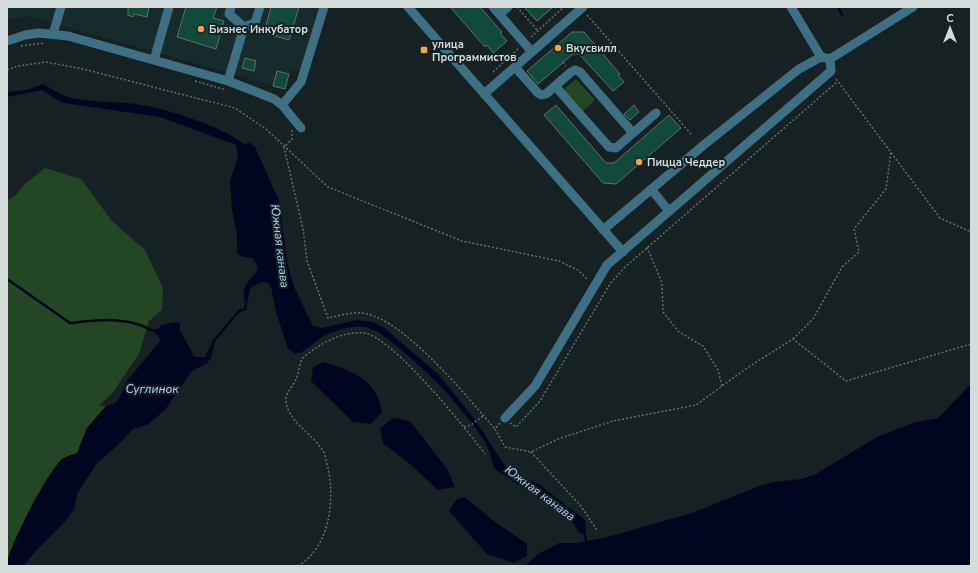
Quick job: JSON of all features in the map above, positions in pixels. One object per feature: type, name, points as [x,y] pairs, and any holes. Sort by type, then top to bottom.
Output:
[{"type":"street","points":[[51,38],[61,7]]},
{"type":"street","points":[[154,60],[169,7]]},
{"type":"street","points":[[231,7],[229,14],[244,26]]},
{"type":"street","points":[[244,26],[256,23],[260,7]]},
{"type":"street","points":[[282,105],[301,82],[324,7]]},
{"type":"street","points":[[408,7],[622,252]]},
{"type":"street","points":[[493,7],[532,52]]},
{"type":"street","points":[[499,14],[508,7]]},
{"type":"street","points":[[504,418],[535,386],[607,264],[831,71],[826,58],[791,7]]},
{"type":"street","points":[[603,230],[650,189],[799,69],[826,58],[913,7]]},
{"type":"street","points":[[484,94],[582,8]]},
{"type":"street","points":[[228,81],[244,26]]},
{"type":"street","points":[[7,41],[25,35],[51,38],[154,60],[228,81],[254,90],[282,105],[301,128]]},
{"type":"street","points":[[515,67],[538,94],[542,95],[571,72],[575,70],[580,72],[633,133]]},
{"type":"street","points":[[555,86],[609,148],[616,148],[656,113]]},
{"type":"street","points":[[650,189],[669,211]]},
{"type":"path","points":[[517,7],[538,31]]},
{"type":"path","points":[[582,8],[692,135]]},
{"type":"path","points":[[20,46],[51,38]]},
{"type":"path","points":[[601,52],[611,43]]},
{"type":"path","points":[[7,70],[18,66],[46,62],[83,69],[235,108],[266,129],[328,187],[462,241],[559,261],[578,270],[594,287]]},
{"type":"path","points":[[831,71],[837,82],[940,218],[971,232]]},
{"type":"path","points":[[194,81],[232,92]]},
{"type":"path","points":[[495,429],[504,418],[516,428],[540,401],[610,284],[624,268],[837,82]]},
{"type":"path","points":[[284,147],[292,139],[292,128],[301,128]]},
{"type":"path","points":[[284,147],[301,222],[307,261],[328,318],[360,313],[374,316],[396,327],[445,372],[495,429],[504,446],[531,452],[580,505],[596,530]]},
{"type":"path","points":[[531,452],[558,439],[613,421],[696,405],[722,386],[793,340],[813,319],[842,267],[859,252],[854,229],[886,189],[891,152]]},
{"type":"path","points":[[647,247],[662,283],[663,312],[680,332],[703,346],[718,370],[722,386]]},
{"type":"path","points":[[298,566],[304,563],[319,544],[328,521],[331,485],[324,451],[287,410],[286,396],[296,380],[302,359],[327,341],[344,335],[365,333],[380,340],[405,362],[464,427],[485,454]]},
{"type":"path","points":[[793,340],[846,381],[971,344]]},
{"type":"path","points":[[464,427],[471,425],[483,416]]},
{"type":"shaded area","points":[[7,7],[319,7],[301,72],[291,69],[285,89],[28,16],[7,20]]},
{"type":"green space","points":[[576,79],[595,100],[583,111],[563,90]]},
{"type":"green space","points":[[45,168],[81,179],[112,221],[145,250],[163,288],[162,310],[149,321],[139,354],[113,392],[99,406],[106,406],[87,428],[77,453],[61,460],[45,482],[23,522],[7,560],[7,200],[15,196],[26,183]]},
{"type":"water","points":[[43,84],[65,96],[81,100],[135,104],[176,113],[221,130],[244,144],[250,143],[255,147],[279,201],[288,266],[294,287],[313,326],[322,328],[357,320],[372,322],[383,327],[438,374],[473,417],[505,466],[509,470],[540,485],[585,520],[586,534],[581,534],[570,519],[496,470],[485,442],[447,393],[425,371],[381,334],[364,327],[345,328],[319,339],[306,350],[296,354],[288,349],[276,312],[271,287],[268,283],[262,282],[251,287],[246,307],[244,290],[248,281],[256,273],[257,267],[252,258],[240,256],[237,252],[237,235],[232,209],[230,181],[238,157],[236,145],[160,117],[64,103],[42,90],[7,97],[7,92],[27,90]]},
{"type":"water","name":"Суглинок","points":[[177,322],[180,324],[180,330],[194,356],[205,357],[214,339],[215,341],[211,358],[207,363],[191,372],[165,410],[147,425],[133,429],[118,445],[97,463],[78,492],[74,509],[64,523],[34,553],[24,566],[7,566],[13,544],[20,529],[54,469],[65,457],[77,453],[87,428],[106,406],[114,404],[120,397],[127,381],[160,341],[158,335],[150,330],[158,329],[161,325]]},
{"type":"water","points":[[324,362],[354,373],[369,384],[380,401],[382,412],[371,424],[353,422],[311,381],[313,367]]},
{"type":"water","points":[[971,384],[971,566],[525,566],[538,554],[559,543],[577,543],[608,537],[695,512],[762,485],[802,479],[816,474],[877,437],[916,422],[938,418]]},
{"type":"water","points":[[393,418],[410,421],[447,469],[455,487],[438,490],[410,464],[383,443],[380,428]]},
{"type":"water","points":[[465,497],[491,519],[527,544],[527,556],[514,563],[487,554],[449,511],[456,500]]},
{"type":"building","points":[[128,7],[149,7],[147,17],[134,14],[133,17],[128,15]]},
{"type":"building","name":"Бизнес Инкубатор","points":[[186,7],[217,7],[213,18],[224,21],[216,49],[177,37]]},
{"type":"building","points":[[271,7],[299,7],[289,40],[264,33]]},
{"type":"building","points":[[450,7],[480,7],[502,32],[500,33],[507,41],[493,53],[487,45],[485,47]]},
{"type":"building","points":[[524,7],[553,7],[537,21]]},
{"type":"building","points":[[572,32],[584,32],[620,74],[618,75],[624,82],[613,91],[579,54],[573,54],[538,84],[527,71]]},
{"type":"building","points":[[245,58],[256,61],[254,71],[242,68]]},
{"type":"building","points":[[277,71],[289,74],[285,89],[273,86]]},
{"type":"building","points":[[556,105],[606,163],[614,163],[669,115],[681,128],[616,184],[603,183],[544,115]]},
{"type":"building","points":[[634,105],[639,112],[630,120],[624,114]]},
{"type":"waterway","points":[[838,7],[842,15]]},
{"type":"waterway","points":[[7,279],[70,323],[112,320],[132,323],[151,330]]},
{"type":"waterway","points":[[213,342],[239,311],[245,309],[246,305]]},
{"type":"waterway","name":"Южная канава","points":[[584,531],[587,544]]},
{"type":"place","name":"Бизнес Инкубатор","points":[[201,29]]},
{"type":"place","name":"Вкусвилл","points":[[558,48]]},
{"type":"place","name":"улица Программистов","points":[[424,50]]},
{"type":"place","name":"Пицца Чеддер","points":[[639,162]]}]
